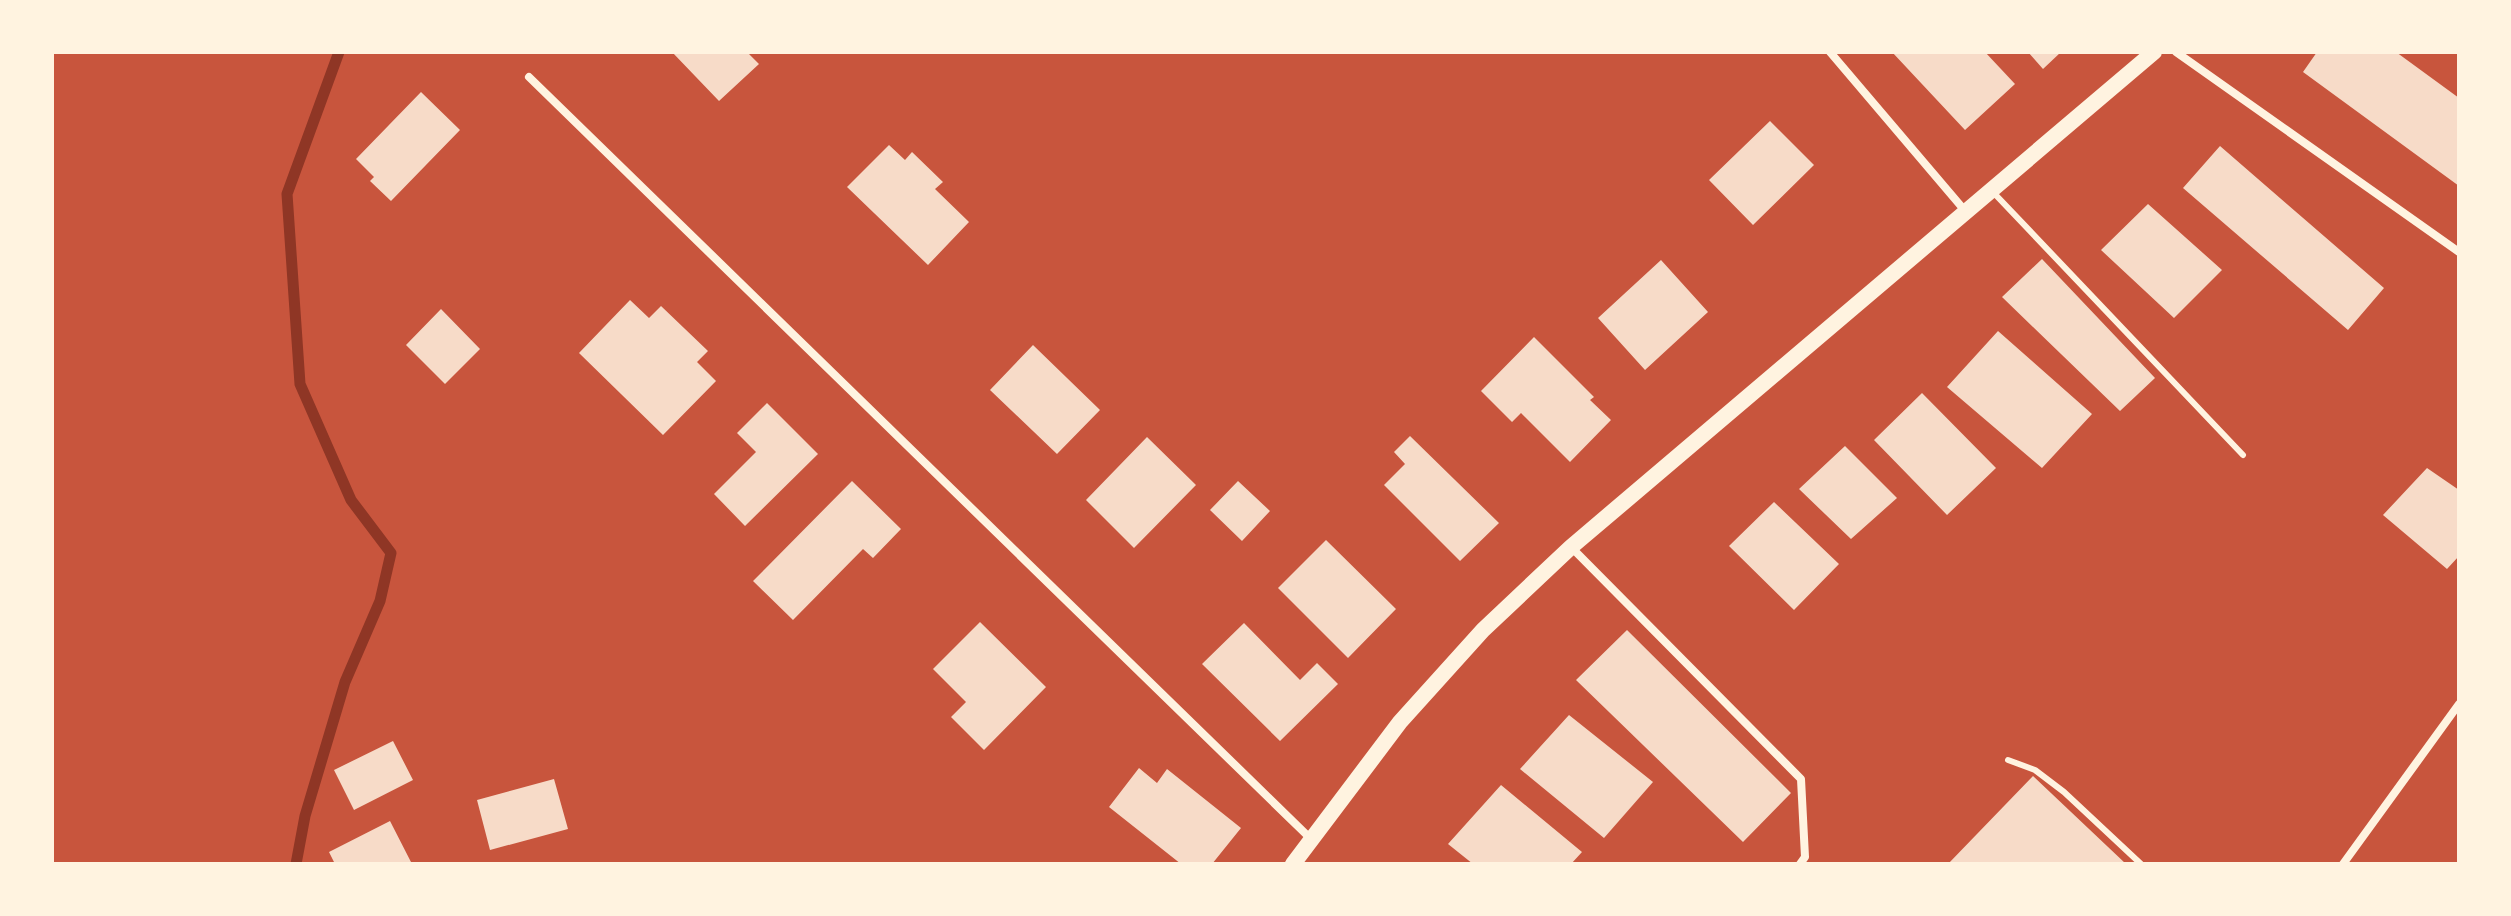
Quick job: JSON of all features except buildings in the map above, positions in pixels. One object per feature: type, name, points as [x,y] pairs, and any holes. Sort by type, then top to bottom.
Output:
[{"type":"main road","points":[[1293,864],[1400,722],[1483,630],[1571,547],[2154,52]]},
{"type":"street","points":[[1830,52],[1966,212]]},
{"type":"street","points":[[2176,52],[2459,252]]},
{"type":"street","points":[[529,77],[1311,839]]},
{"type":"street","points":[[1571,547],[1801,779],[1805,857],[1800,864]]},
{"type":"street","points":[[2343,864],[2459,704]]},
{"type":"lane","points":[[1991,190],[2243,455]]},
{"type":"lane","points":[[2008,760],[2035,770],[2064,792],[2141,864]]},
{"type":"waterway","points":[[296,864],[305,816],[345,682],[380,601],[391,553],[351,500],[300,384],[287,194],[339,52]]}]
